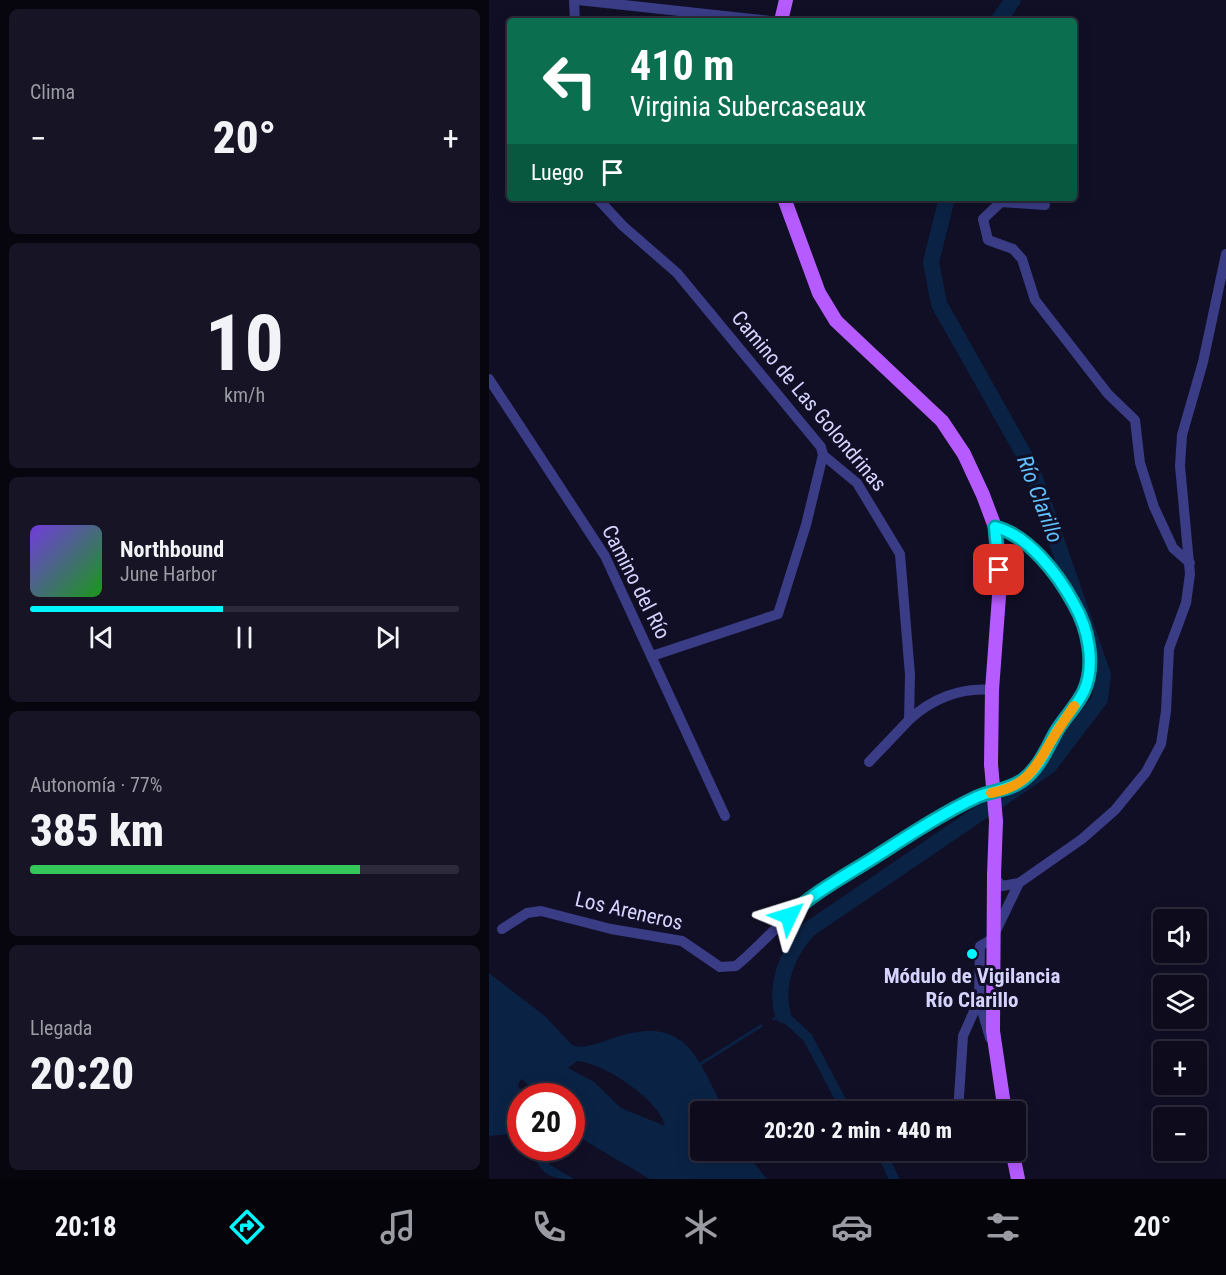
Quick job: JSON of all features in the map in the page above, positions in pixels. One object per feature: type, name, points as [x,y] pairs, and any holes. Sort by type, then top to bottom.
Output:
[{"type":"main road","points":[[782,18],[786,0]]},
{"type":"main road","points":[[785,201],[819,293],[836,321],[942,421],[964,454],[995,527],[1000,583],[992,690],[991,764],[996,821],[992,939],[996,1058],[1003,1101]]},
{"type":"main road","points":[[1014,1161],[1018,1179]]},
{"type":"street","points":[[575,18],[576,0],[666,5],[750,18]]},
{"type":"street","name":"Camino de Las Golondrinas","points":[[600,201],[623,226],[677,273],[821,447],[823,455],[857,483],[900,554],[910,675],[909,720]]},
{"type":"street","points":[[1045,206],[1001,202],[983,219],[988,240],[1013,249],[1022,259],[1035,300],[1108,394],[1135,420],[1140,463],[1154,507],[1173,548],[1190,563]]},
{"type":"street","points":[[994,876],[1002,886],[1019,883],[1097,828],[1133,790],[1155,759],[1165,728],[1169,649],[1186,603],[1190,563],[1181,482],[1182,435],[1203,362],[1226,254]]},
{"type":"street","name":"Camino del Río","points":[[489,379],[605,556],[725,816]]},
{"type":"street","points":[[652,656],[779,614],[806,525],[823,455]]},
{"type":"street","name":"Los Areneros","points":[[502,929],[527,913],[541,911],[611,929],[682,941],[720,967],[737,966],[817,894],[934,820],[978,796],[1009,789],[1026,778],[1043,759],[1057,731],[1084,691],[1090,669],[1087,639],[1077,609],[1065,587],[1019,537],[995,527]]},
{"type":"street","points":[[869,762],[909,720],[929,704],[949,695],[971,690],[992,690]]},
{"type":"street","points":[[996,1058],[979,1000],[980,946],[992,939],[1019,883]]},
{"type":"street","points":[[959,1101],[963,1036],[979,1000]]},
{"type":"water","points":[[489,973],[546,1017],[572,1045],[589,1046],[641,1032],[660,1032],[675,1037],[698,1060],[720,1101],[690,1101],[690,1161],[752,1161],[767,1179],[650,1179],[585,1141],[585,1083],[526,1083],[521,1079],[519,1083],[507,1083],[507,1134],[489,1136]],"holes":[[[577,1061],[601,1068],[642,1095],[653,1105],[665,1126],[621,1108],[594,1082],[568,1068]]]},
{"type":"water","points":[[537,1161],[548,1161],[550,1165],[574,1179],[551,1176],[541,1169]]},
{"type":"waterway","name":"Río Clarillo","points":[[1000,18],[1013,0]]},
{"type":"waterway","name":"Río Clarillo","points":[[783,1015],[780,992],[785,969],[794,948],[808,930],[1049,766],[1100,699],[1103,675],[1031,467],[939,304],[931,262],[946,201]]},
{"type":"waterway","name":"Río Clarillo","points":[[774,1019],[783,1015]]},
{"type":"waterway","points":[[783,1015],[808,1038],[841,1101]]},
{"type":"waterway","name":"Río Clarillo","points":[[697,1066],[761,1026]]},
{"type":"waterway","points":[[886,1161],[894,1179]]},
{"type":"slow traffic","points":[[991,793],[1009,789],[1026,778],[1043,759],[1057,731],[1074,706]]},
{"type":"place","name":"Módulo de Vigilancia Río Clarillo","points":[[972,954]]},
{"type":"route","points":[[789,916],[803,903],[934,820],[978,796],[1009,789],[1026,778],[1043,759],[1057,731],[1084,691],[1090,669],[1087,639],[1077,609],[1065,587],[1019,537],[995,527],[999,570]]}]
